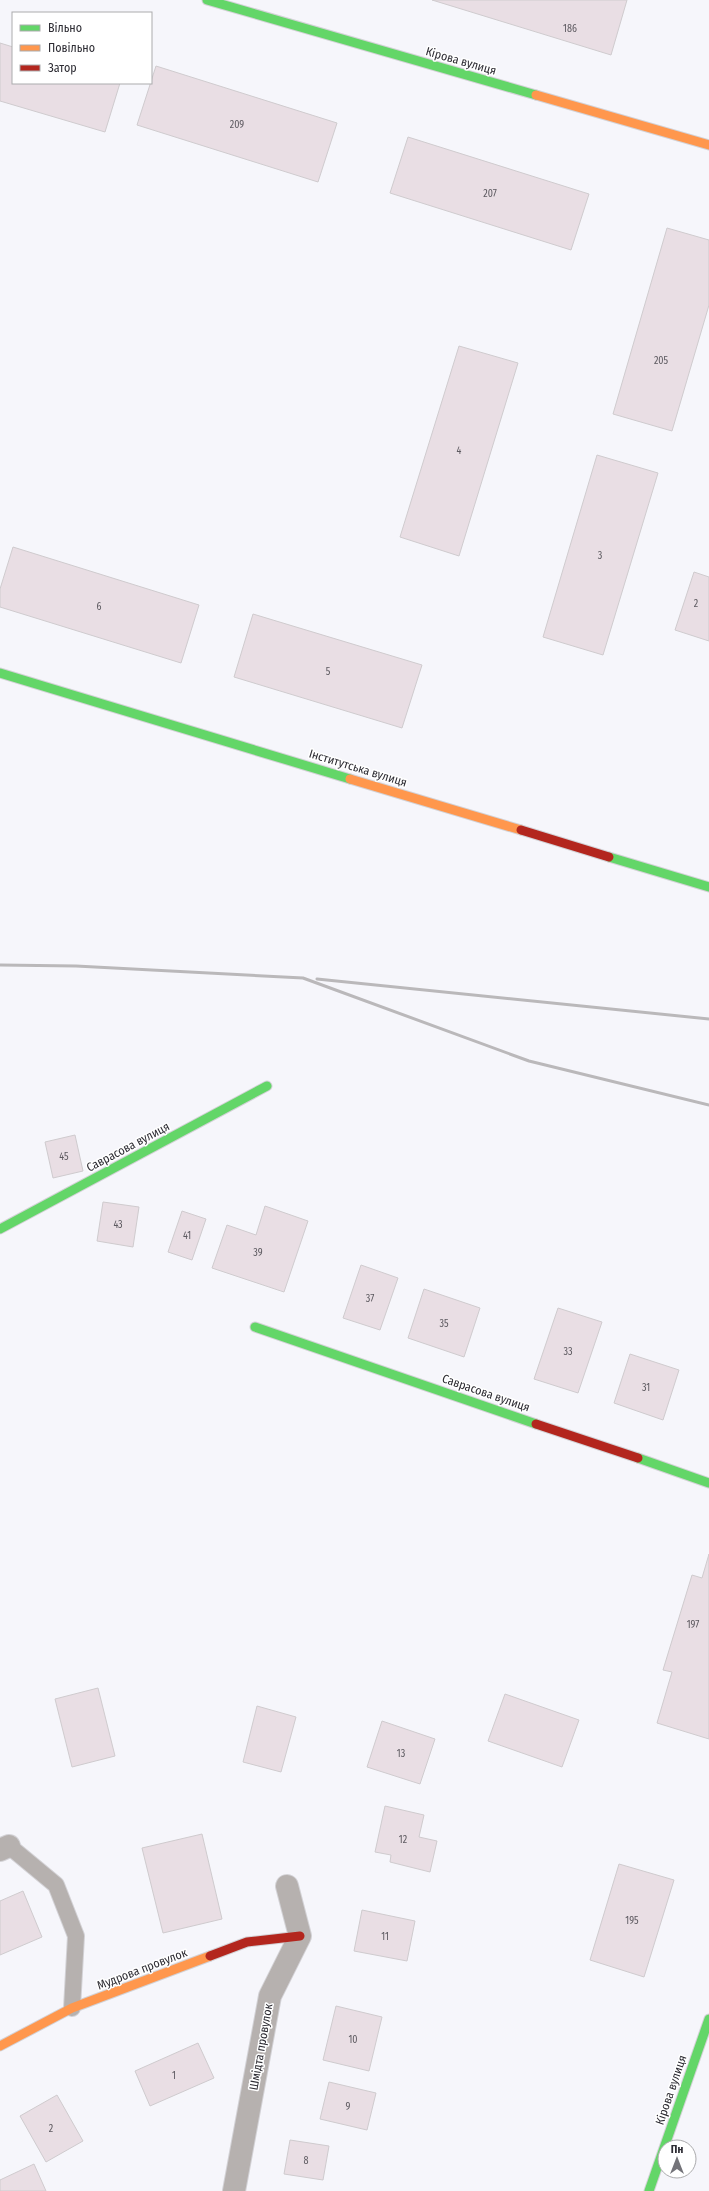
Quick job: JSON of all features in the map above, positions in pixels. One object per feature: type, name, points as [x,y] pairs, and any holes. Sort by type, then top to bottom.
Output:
[{"type":"street","name":"Кірова вулиця","points":[[207,0],[709,145]]},
{"type":"street","name":"Інститутська вулиця","points":[[0,673],[709,887]]},
{"type":"street","name":"Саврасова вулиця","points":[[0,1229],[267,1086]]},
{"type":"street","name":"Саврасова вулиця","points":[[255,1326],[709,1483]]},
{"type":"street","points":[[287,1886],[300,1936]]},
{"type":"street","name":"Мудрова провулок","points":[[0,2046],[72,2008],[247,1942],[300,1936]]},
{"type":"street","name":"Шмідта провулок","points":[[234,2191],[270,1996],[300,1936]]},
{"type":"street","name":"Кірова вулиця","points":[[649,2191],[709,2019]]},
{"type":"lane","points":[[4,1848],[56,1885],[76,1936],[72,2008]]},
{"type":"building","points":[[432,0],[627,0],[611,55]]},
{"type":"building","points":[[0,43],[12,47],[12,84],[120,84],[105,132],[0,101]]},
{"type":"building","points":[[156,66],[337,123],[318,182],[137,125],[150,84],[152,84],[152,78]]},
{"type":"building","points":[[408,137],[589,194],[571,250],[390,193]]},
{"type":"building","points":[[667,228],[709,240],[709,305],[672,431],[613,414]]},
{"type":"building","points":[[459,346],[518,363],[459,556],[400,537]]},
{"type":"building","points":[[597,455],[658,473],[603,655],[543,637]]},
{"type":"building","points":[[13,547],[199,605],[181,663],[0,607],[0,589]]},
{"type":"building","points":[[694,572],[709,577],[709,641],[675,630]]},
{"type":"building","points":[[253,614],[422,665],[402,728],[234,677]]},
{"type":"building","points":[[75,1135],[83,1171],[53,1178],[45,1142]]},
{"type":"building","points":[[103,1202],[139,1207],[133,1247],[97,1241]]},
{"type":"building","points":[[265,1206],[308,1221],[284,1292],[212,1268],[227,1225],[256,1235]]},
{"type":"building","points":[[182,1211],[206,1219],[192,1260],[168,1252]]},
{"type":"building","points":[[361,1265],[398,1278],[380,1330],[343,1318]]},
{"type":"building","points":[[424,1289],[480,1308],[464,1357],[408,1338]]},
{"type":"building","points":[[558,1308],[602,1322],[578,1393],[534,1379]]},
{"type":"building","points":[[630,1354],[679,1370],[663,1420],[614,1403]]},
{"type":"building","points":[[709,1554],[709,1739],[657,1723],[672,1672],[663,1670],[692,1575],[702,1578]]},
{"type":"building","points":[[98,1688],[115,1756],[72,1767],[55,1699]]},
{"type":"building","points":[[505,1694],[579,1720],[562,1767],[488,1741]]},
{"type":"building","points":[[257,1706],[296,1717],[281,1772],[243,1762]]},
{"type":"building","points":[[382,1721],[435,1739],[420,1784],[367,1767]]},
{"type":"building","points":[[385,1806],[424,1815],[419,1837],[437,1841],[430,1872],[390,1862],[391,1855],[375,1852]]},
{"type":"building","points":[[202,1834],[222,1919],[163,1933],[142,1848]]},
{"type":"building","points":[[619,1864],[674,1880],[644,1977],[590,1960]]},
{"type":"building","points":[[23,1891],[42,1937],[0,1955],[0,1901]]},
{"type":"building","points":[[362,1910],[415,1921],[407,1961],[354,1951]]},
{"type":"building","points":[[336,2006],[382,2017],[369,2071],[323,2060]]},
{"type":"building","points":[[198,2043],[214,2078],[150,2106],[135,2071]]},
{"type":"building","points":[[329,2082],[376,2093],[367,2130],[320,2119]]},
{"type":"building","points":[[57,2095],[83,2141],[46,2162],[20,2116]]},
{"type":"building","points":[[290,2140],[329,2146],[323,2180],[284,2174]]},
{"type":"building","points":[[34,2164],[46,2191],[0,2191],[0,2180]]},
{"type":"railway","points":[[0,965],[76,966],[303,978],[529,1061],[709,1105]]},
{"type":"railway","points":[[317,979],[709,1019]]},
{"type":"traffic: fast","points":[[207,0],[536,95]]},
{"type":"traffic: fast","points":[[0,673],[350,779]]},
{"type":"traffic: fast","points":[[609,857],[709,887]]},
{"type":"traffic: fast","points":[[0,1229],[267,1086]]},
{"type":"traffic: fast","points":[[255,1327],[536,1424]]},
{"type":"traffic: fast","points":[[638,1458],[709,1483]]},
{"type":"traffic: fast","points":[[649,2191],[709,2019]]},
{"type":"traffic: slow","points":[[536,95],[709,145]]},
{"type":"traffic: slow","points":[[350,779],[521,830]]},
{"type":"traffic: slow","points":[[0,2046],[72,2008],[210,1956]]},
{"type":"traffic: jam","points":[[521,830],[609,857]]},
{"type":"traffic: jam","points":[[536,1424],[638,1458]]},
{"type":"traffic: jam","points":[[210,1956],[247,1942],[300,1936]]}]
